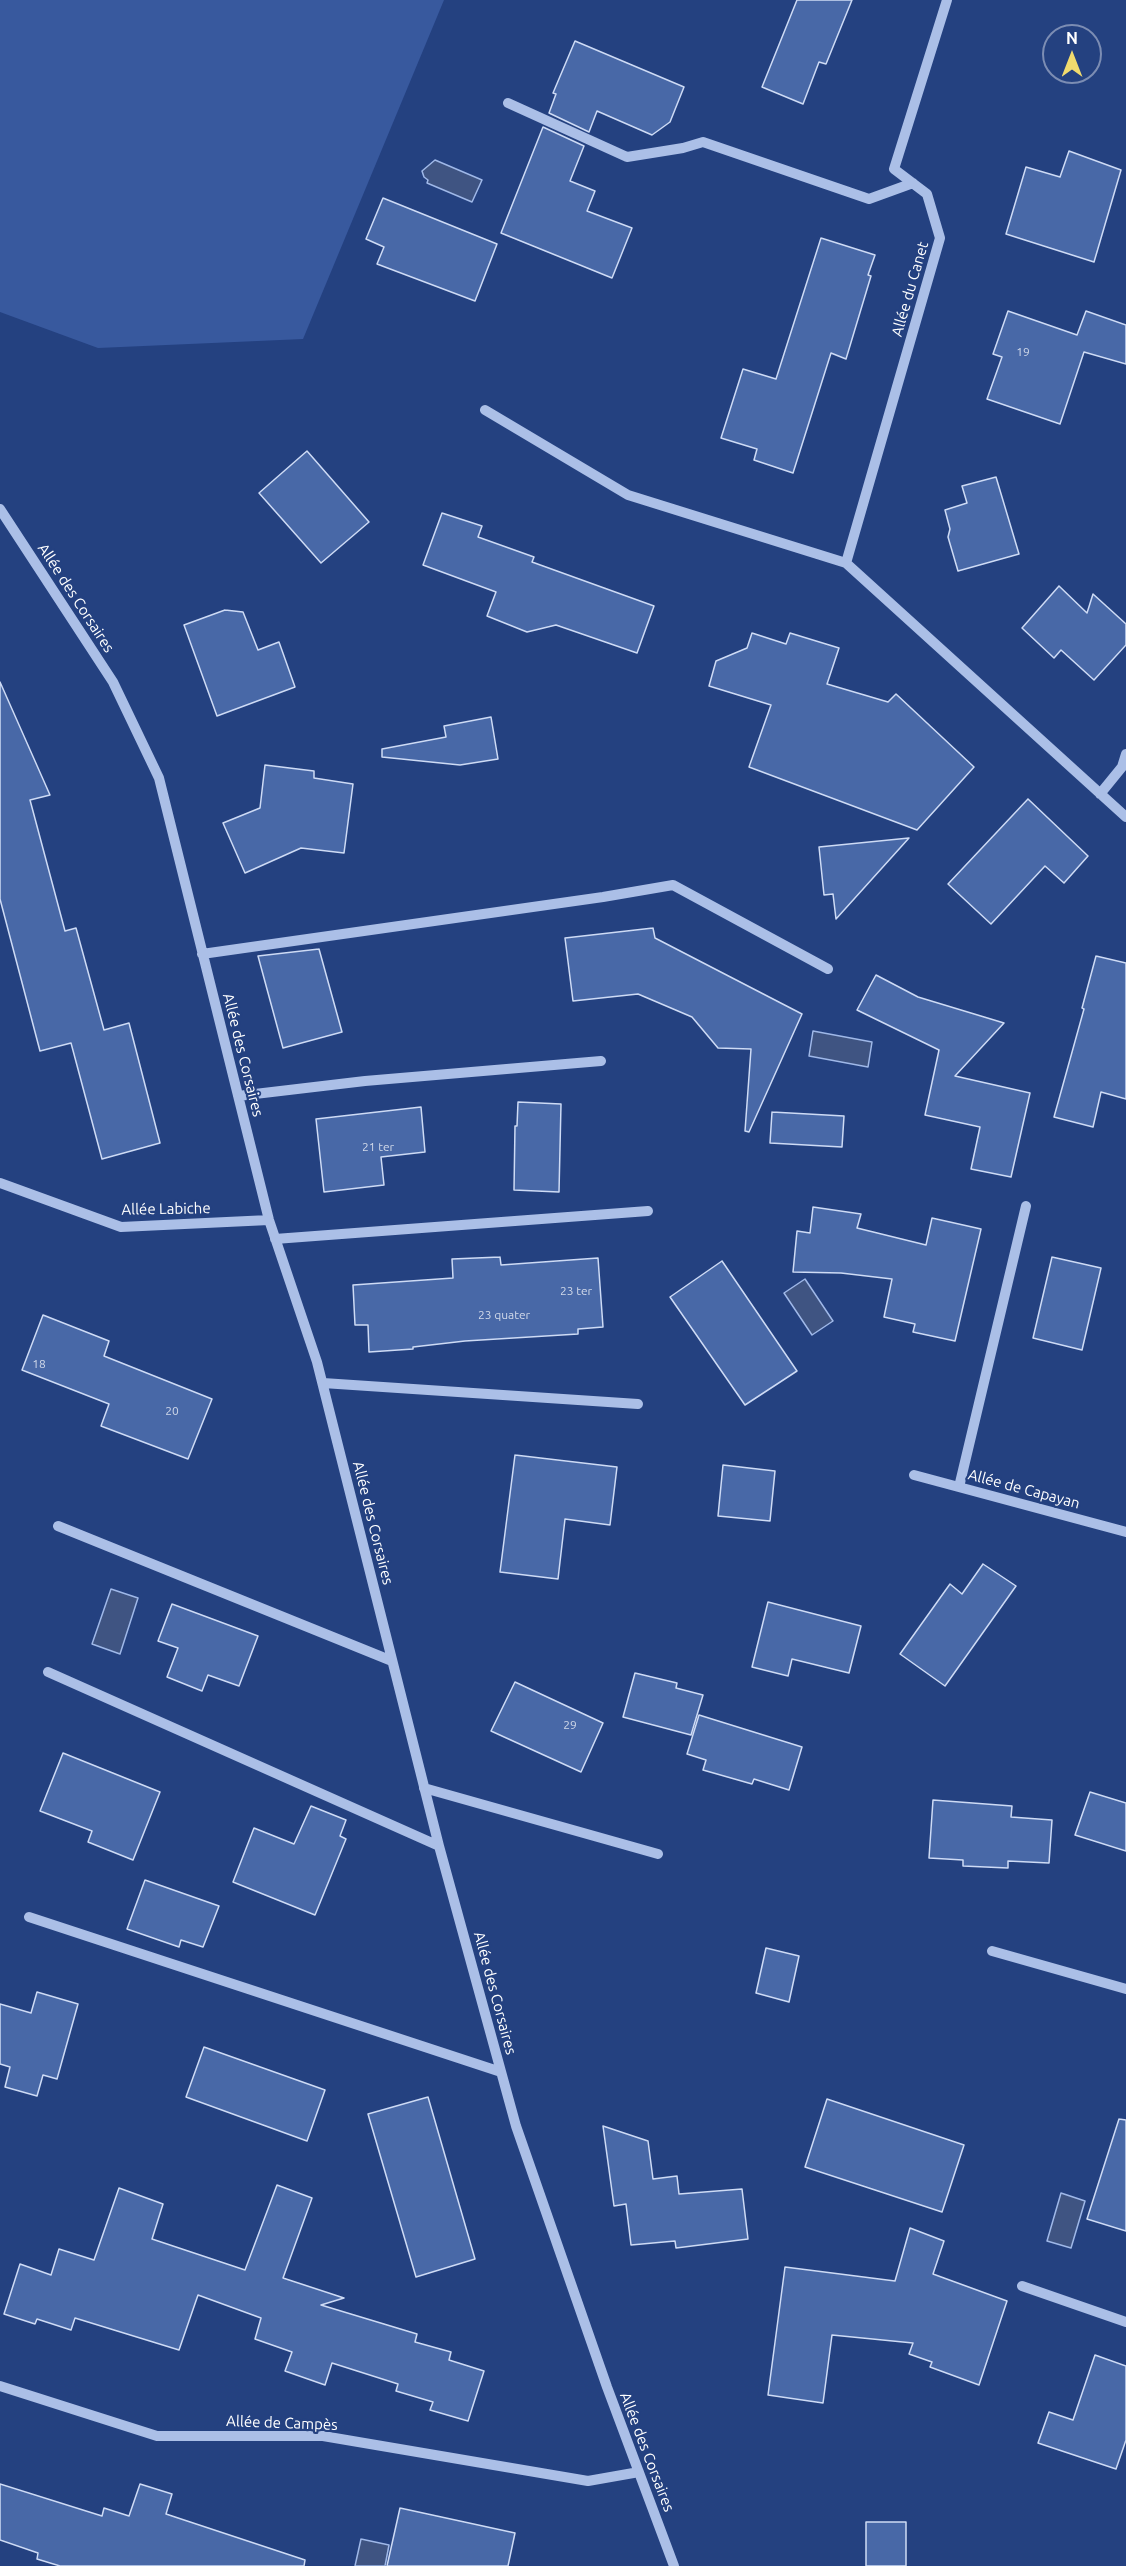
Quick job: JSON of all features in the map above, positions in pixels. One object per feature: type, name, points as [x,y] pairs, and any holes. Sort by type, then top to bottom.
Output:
[{"type":"street","name":"Allée du Canet","points":[[846,563],[940,238],[927,194],[894,169],[945,2]]},
{"type":"street","points":[[508,103],[627,157],[683,148],[703,142],[868,199],[913,183]]},
{"type":"street","points":[[485,410],[628,495],[846,563],[1126,817]]},
{"type":"street","name":"Allée des Corsaires","points":[[0,509],[113,682],[159,778],[269,1220],[323,1383],[439,1846],[516,2126],[674,2566]]},
{"type":"street","points":[[1100,794],[1122,767],[1126,754]]},
{"type":"street","points":[[202,954],[673,885],[828,969]]},
{"type":"street","points":[[238,1096],[365,1080],[602,1061]]},
{"type":"street","name":"Allée Labiche","points":[[0,1183],[121,1227],[269,1220]]},
{"type":"street","points":[[959,1487],[1026,1206]]},
{"type":"street","points":[[276,1239],[648,1211]]},
{"type":"street","points":[[323,1383],[638,1404]]},
{"type":"street","name":"Allée de Capayan","points":[[914,1475],[1126,1532]]},
{"type":"street","points":[[58,1526],[392,1660]]},
{"type":"street","points":[[48,1672],[439,1846]]},
{"type":"street","points":[[424,1788],[657,1854]]},
{"type":"street","points":[[29,1917],[501,2072]]},
{"type":"street","points":[[992,1951],[1126,1989]]},
{"type":"street","points":[[1023,2286],[1126,2322]]},
{"type":"street","name":"Allée de Campès","points":[[0,2386],[157,2436],[323,2436],[588,2481],[639,2472]]},
{"type":"shaded area","points":[[0,0],[444,0],[303,339],[98,348],[0,312]]},
{"type":"shaded area","points":[[435,160],[482,180],[472,202],[427,183],[428,180],[422,171]]},
{"type":"shaded area","points":[[813,1031],[872,1042],[868,1067],[809,1056]]},
{"type":"shaded area","points":[[805,1279],[833,1321],[812,1335],[784,1293]]},
{"type":"shaded area","points":[[111,1589],[138,1598],[120,1654],[92,1644]]},
{"type":"shaded area","points":[[1061,2193],[1085,2201],[1071,2248],[1047,2241]]},
{"type":"shaded area","points":[[361,2539],[389,2545],[385,2566],[355,2566]]},
{"type":"building","points":[[797,0],[852,0],[826,64],[819,62],[803,104],[762,87]]},
{"type":"building","points":[[575,41],[684,87],[670,122],[652,135],[597,111],[589,132],[549,113],[556,94],[553,93]]},
{"type":"building","points":[[543,127],[584,146],[570,181],[595,191],[587,211],[632,228],[612,278],[501,233]]},
{"type":"building","points":[[1069,151],[1121,170],[1094,262],[1006,234],[1026,167],[1060,177]]},
{"type":"building","points":[[383,198],[497,244],[475,301],[377,264],[384,247],[366,239]]},
{"type":"building","points":[[821,238],[875,255],[846,359],[831,353],[793,473],[754,460],[757,449],[721,438],[743,369],[776,379]]},
{"type":"building","points":[[1008,311],[1077,335],[1086,311],[1126,325],[1126,364],[1084,352],[1060,424],[987,399],[1002,357],[993,354]]},
{"type":"building","points":[[307,451],[369,522],[321,563],[259,493]]},
{"type":"building","points":[[996,477],[1019,554],[958,571],[948,537],[950,529],[945,510],[967,503],[962,486]]},
{"type":"building","points":[[442,513],[482,526],[478,537],[534,557],[532,562],[654,606],[637,653],[556,625],[527,632],[487,616],[496,592],[423,565]]},
{"type":"building","points":[[1059,586],[1087,613],[1093,594],[1126,624],[1126,645],[1094,680],[1061,650],[1054,658],[1022,628]]},
{"type":"building","points":[[225,610],[243,612],[258,650],[279,642],[295,687],[217,716],[184,625]]},
{"type":"building","points":[[752,633],[786,644],[790,633],[839,648],[827,684],[888,702],[896,694],[974,767],[917,830],[749,767],[771,705],[709,686],[716,661],[747,648]]},
{"type":"building","points":[[0,682],[50,795],[30,800],[65,931],[76,928],[104,1030],[129,1023],[160,1143],[102,1159],[71,1043],[40,1051],[0,899]]},
{"type":"building","points":[[491,717],[498,759],[460,765],[382,757],[382,749],[446,737],[444,726]]},
{"type":"building","points":[[265,765],[314,771],[314,778],[353,784],[344,853],[301,848],[245,873],[223,823],[260,808]]},
{"type":"building","points":[[1028,799],[1088,856],[1064,883],[1045,866],[991,924],[948,884]]},
{"type":"building","points":[[909,838],[836,919],[833,894],[824,895],[819,847]]},
{"type":"building","points":[[653,928],[655,938],[802,1014],[749,1132],[745,1131],[751,1049],[718,1048],[692,1017],[638,994],[573,1001],[565,938]]},
{"type":"building","points":[[319,949],[342,1032],[283,1048],[258,956]]},
{"type":"building","points":[[1096,956],[1126,963],[1126,1099],[1101,1092],[1093,1127],[1054,1117]]},
{"type":"building","points":[[876,975],[918,997],[1004,1023],[955,1076],[1030,1093],[1011,1177],[971,1169],[980,1127],[925,1115],[939,1050],[857,1010]]},
{"type":"building","points":[[518,1102],[561,1104],[559,1192],[514,1190],[515,1126],[517,1126]]},
{"type":"building","points":[[421,1107],[425,1152],[381,1157],[384,1185],[324,1192],[316,1119]]},
{"type":"building","points":[[772,1112],[844,1116],[842,1147],[770,1143]]},
{"type":"building","points":[[813,1207],[861,1214],[857,1228],[926,1245],[932,1218],[981,1229],[955,1341],[913,1332],[915,1324],[884,1317],[892,1279],[841,1273],[793,1272],[797,1231],[810,1233]]},
{"type":"building","points":[[500,1257],[501,1265],[598,1258],[603,1327],[578,1329],[578,1334],[465,1341],[413,1347],[413,1349],[369,1352],[368,1325],[355,1325],[353,1285],[453,1278],[452,1259]]},
{"type":"building","points":[[1052,1257],[1101,1268],[1082,1350],[1033,1338]]},
{"type":"building","points":[[722,1261],[797,1371],[745,1405],[670,1297]]},
{"type":"building","points":[[43,1315],[109,1341],[104,1356],[212,1399],[188,1459],[101,1426],[109,1404],[22,1370]]},
{"type":"building","points":[[515,1455],[617,1467],[610,1525],[565,1519],[558,1579],[500,1572]]},
{"type":"building","points":[[723,1465],[775,1471],[770,1521],[718,1516]]},
{"type":"building","points":[[983,1564],[1016,1586],[945,1686],[900,1654],[950,1584],[962,1594]]},
{"type":"building","points":[[768,1602],[861,1626],[849,1673],[792,1659],[788,1676],[752,1667]]},
{"type":"building","points":[[172,1604],[258,1636],[239,1686],[208,1675],[202,1691],[167,1677],[178,1648],[158,1641]]},
{"type":"building","points":[[635,1673],[677,1683],[676,1688],[703,1695],[691,1735],[623,1717]]},
{"type":"building","points":[[515,1682],[603,1723],[581,1772],[491,1731]]},
{"type":"building","points":[[699,1715],[802,1747],[789,1790],[754,1779],[752,1784],[703,1770],[706,1760],[687,1754]]},
{"type":"building","points":[[63,1753],[160,1792],[133,1860],[88,1842],[92,1831],[40,1811]]},
{"type":"building","points":[[1090,1792],[1126,1803],[1126,1851],[1075,1835]]},
{"type":"building","points":[[933,1800],[1012,1806],[1011,1817],[1052,1820],[1049,1863],[1008,1861],[1008,1868],[963,1866],[963,1860],[929,1858]]},
{"type":"building","points":[[311,1806],[346,1820],[340,1836],[346,1839],[315,1915],[233,1882],[254,1828],[294,1844]]},
{"type":"building","points":[[145,1880],[219,1906],[203,1947],[181,1940],[179,1947],[127,1929]]},
{"type":"building","points":[[766,1948],[799,1956],[789,2002],[756,1993]]},
{"type":"building","points":[[37,1992],[78,2004],[57,2079],[43,2075],[37,2096],[5,2087],[10,2067],[0,2064],[0,2004],[31,2013]]},
{"type":"building","points":[[204,2047],[325,2090],[307,2141],[186,2097]]},
{"type":"building","points":[[428,2097],[475,2259],[416,2277],[368,2114]]},
{"type":"building","points":[[827,2099],[964,2145],[942,2212],[805,2167]]},
{"type":"building","points":[[1119,2119],[1126,2120],[1126,2231],[1087,2219]]},
{"type":"building","points":[[603,2126],[648,2141],[653,2179],[677,2176],[679,2194],[742,2189],[748,2239],[676,2248],[675,2241],[631,2245],[626,2204],[614,2206]]},
{"type":"building","points":[[277,2185],[312,2198],[283,2278],[344,2298],[321,2305],[417,2334],[415,2342],[451,2352],[449,2360],[484,2371],[468,2421],[430,2410],[433,2402],[396,2391],[398,2384],[332,2363],[325,2385],[285,2371],[292,2352],[255,2339],[261,2318],[198,2295],[179,2350],[75,2318],[71,2330],[37,2319],[35,2324],[4,2314],[20,2264],[51,2275],[59,2249],[94,2260],[119,2188],[163,2204],[152,2239],[245,2270]]},
{"type":"building","points":[[910,2228],[944,2241],[933,2274],[1007,2301],[979,2385],[930,2367],[932,2362],[909,2354],[913,2343],[832,2335],[823,2403],[768,2395],[785,2267],[895,2281]]},
{"type":"building","points":[[1095,2355],[1126,2366],[1126,2440],[1116,2469],[1038,2443],[1049,2412],[1073,2420]]},
{"type":"building","points":[[0,2484],[102,2516],[104,2508],[129,2516],[140,2484],[172,2494],[166,2514],[305,2560],[304,2566],[60,2566],[37,2559],[38,2553],[0,2540]]},
{"type":"building","points":[[400,2508],[515,2533],[508,2566],[387,2566]]},
{"type":"building","points":[[866,2522],[906,2522],[906,2566],[866,2566]]}]
